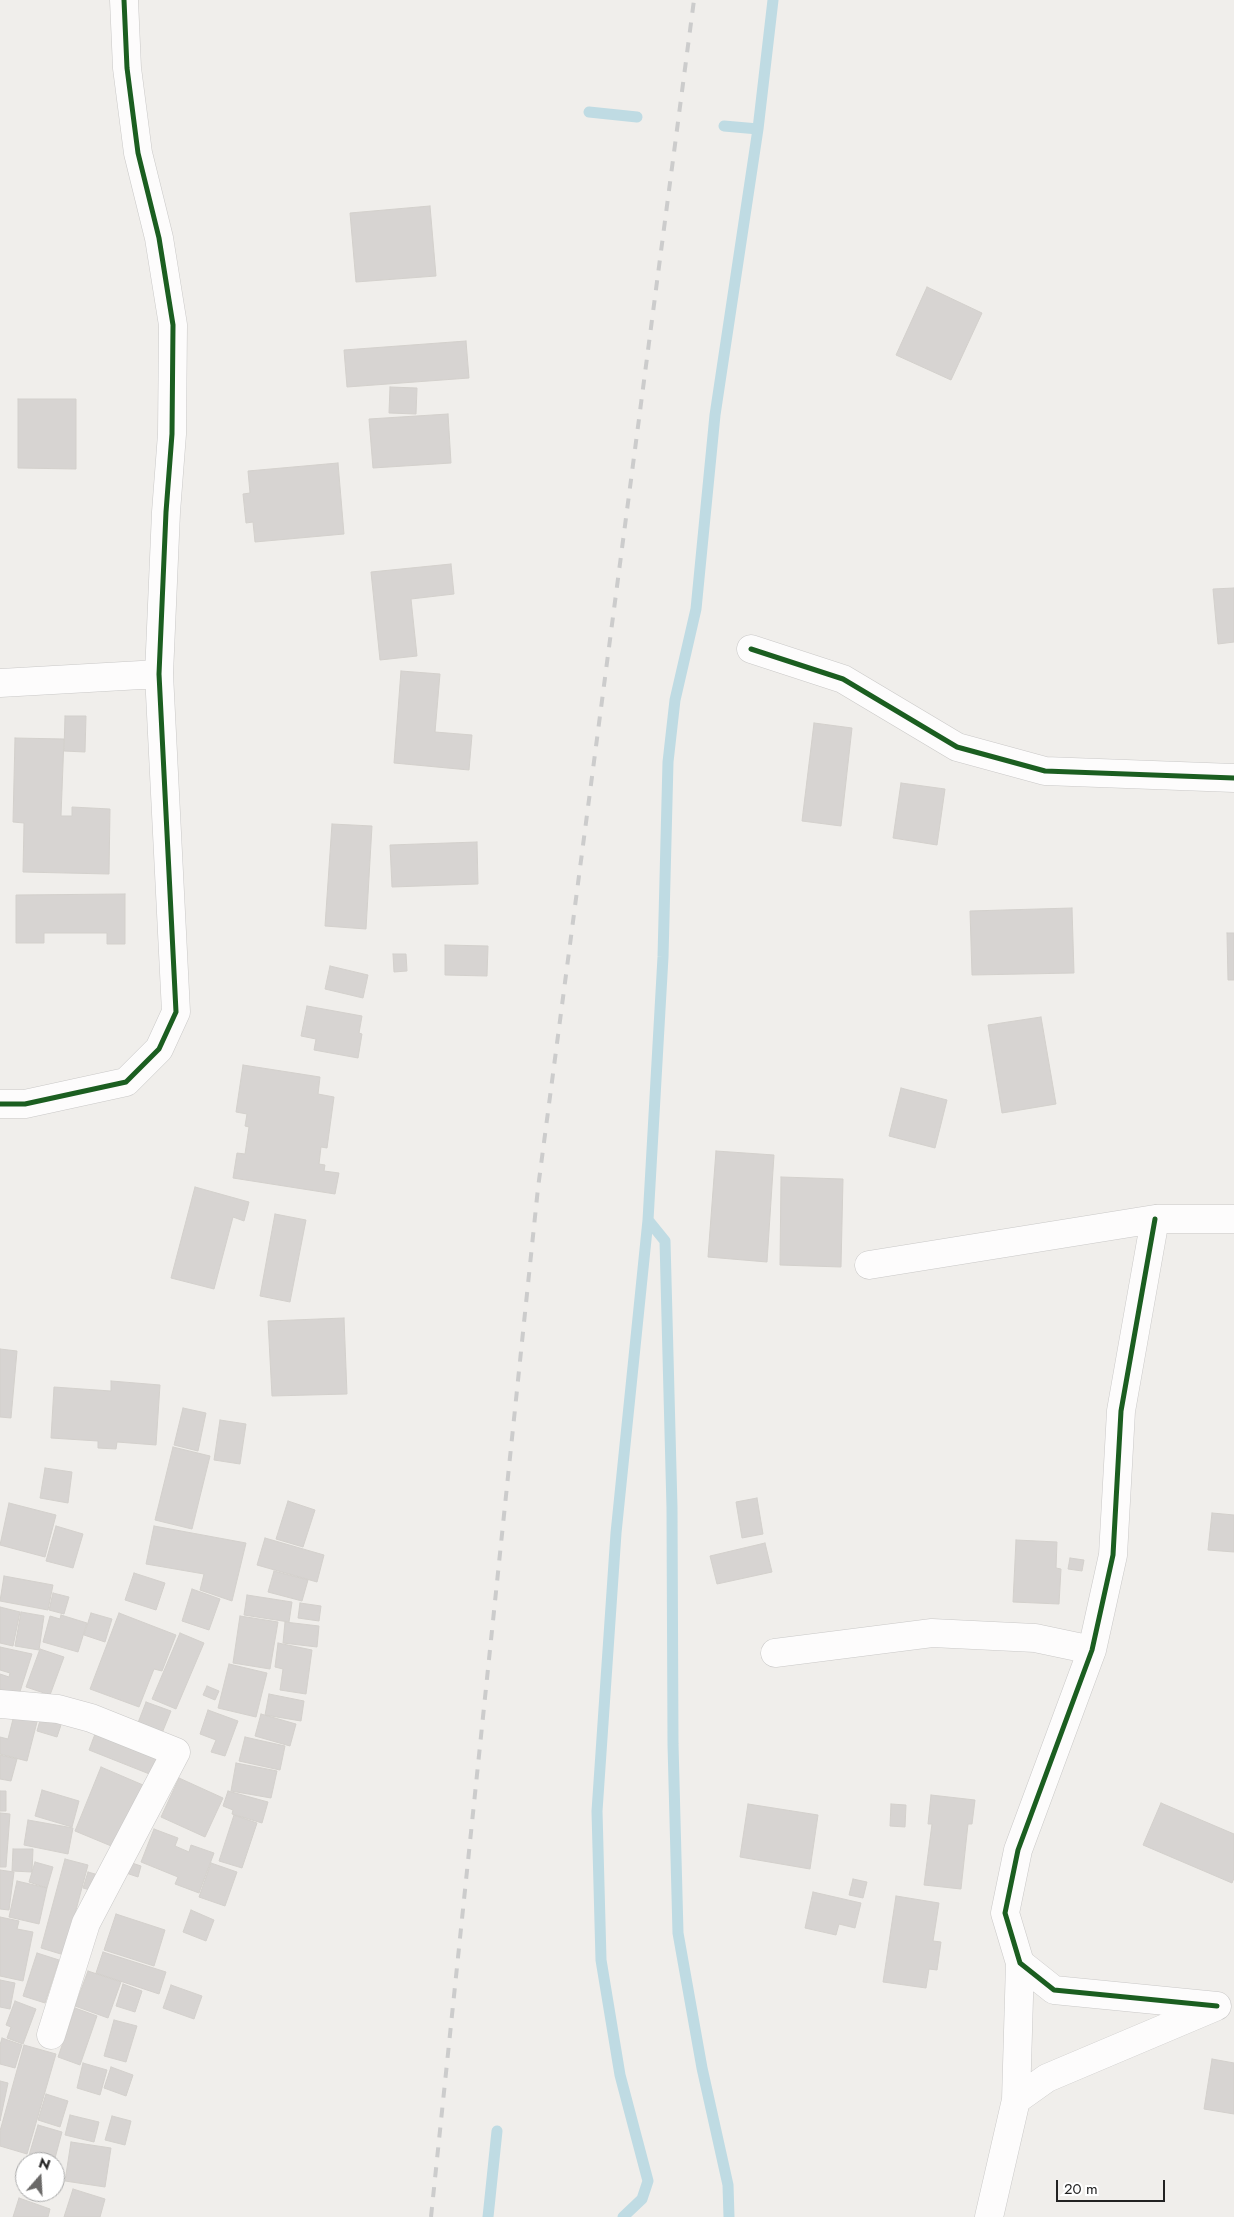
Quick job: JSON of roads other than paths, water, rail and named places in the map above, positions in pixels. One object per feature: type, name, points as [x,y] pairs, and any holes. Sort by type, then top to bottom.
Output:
[{"type":"street","points":[[0,1104],[25,1104],[126,1082],[159,1049],[176,1012],[159,674],[166,512],[172,434],[173,326],[159,238],[138,153],[126,68],[124,0]]},
{"type":"street","points":[[751,649],[844,679],[957,747],[1045,771],[1234,778]]},
{"type":"street","points":[[0,683],[159,674]]},
{"type":"street","points":[[869,1265],[1155,1219],[1234,1219]]},
{"type":"street","points":[[989,2217],[1016,2100],[1020,1963],[1005,1913],[1018,1850],[1092,1650],[1113,1555],[1121,1411],[1155,1219]]},
{"type":"street","points":[[775,1652],[932,1633],[1035,1638],[1092,1650]]},
{"type":"street","points":[[0,1704],[58,1708],[91,1718],[176,1752],[86,1924],[50,2035]]},
{"type":"street","points":[[1020,1963],[1054,1990],[1226,2007]]},
{"type":"street","points":[[1016,2100],[1047,2078],[1226,2007]]},
{"type":"waterway","points":[[623,2217],[642,2199],[648,2181],[620,2075],[601,1960],[597,1811],[616,1533],[648,1220],[663,957],[668,762],[675,700],[696,609],[715,415],[758,129],[773,0]]},
{"type":"waterway","points":[[589,112],[637,117]]},
{"type":"waterway","points":[[724,126],[758,129]]},
{"type":"waterway","points":[[648,1220],[665,1241],[672,1508],[673,1744],[678,1933],[702,2068],[728,2185],[729,2217]]},
{"type":"waterway","points":[[488,2217],[497,2131]]},
{"type":"railway","points":[[431,2217],[538,1188],[694,0]]}]
